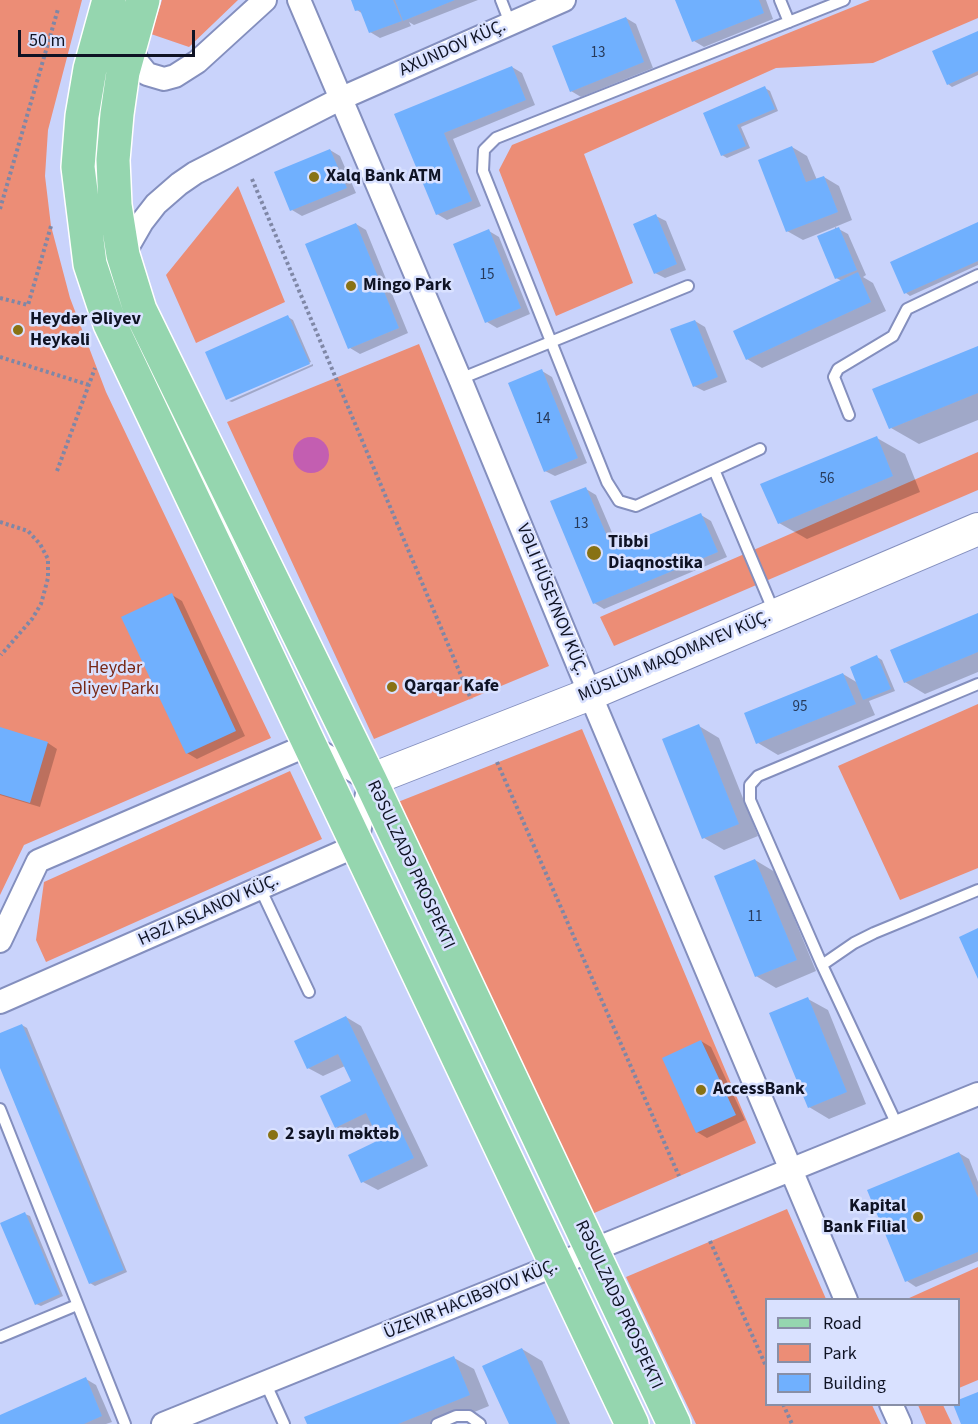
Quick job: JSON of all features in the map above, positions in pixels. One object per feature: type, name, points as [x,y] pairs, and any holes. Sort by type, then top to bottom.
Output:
[{"type":"main road","name":"RƏSULZADƏ PROSPEKTI","points":[[109,0],[90,69],[82,116],[78,167],[90,264],[110,324],[632,1424]]},
{"type":"main road","name":"RƏSULZADƏ PROSPEKTI","points":[[143,0],[122,82],[112,160],[115,205],[123,255],[140,310],[370,780],[674,1424]]},
{"type":"main road","name":"MÜSLÜM MAQOMAYEV KÜÇ.","points":[[370,780],[590,694],[978,529]]},
{"type":"street","points":[[131,45],[138,63],[147,74],[164,79],[175,76],[197,62],[265,0]]},
{"type":"street","name":"VƏLI HÜSEYNOV KÜÇ.","points":[[299,0],[460,379],[790,1171],[846,1298]]},
{"type":"street","name":"AXUNDOV KÜÇ.","points":[[123,255],[149,213],[179,184],[222,159],[342,98],[564,0]]},
{"type":"street","points":[[0,941],[38,861],[308,745],[370,780],[356,846]]},
{"type":"street","name":"HƏZI ASLANOV KÜÇ.","points":[[0,1002],[356,846]]},
{"type":"street","points":[[163,1424],[978,1094]]},
{"type":"street","points":[[892,1406],[900,1424]]},
{"type":"lane","points":[[501,0],[510,23]]},
{"type":"lane","points":[[780,0],[789,22]]},
{"type":"lane","points":[[760,449],[715,472],[636,506],[619,501],[607,482],[483,171],[484,150],[496,138],[844,0]]},
{"type":"lane","points":[[849,415],[834,377],[838,369],[893,336],[906,309],[978,275]]},
{"type":"lane","points":[[460,379],[688,286]]},
{"type":"lane","points":[[715,472],[775,615]]},
{"type":"lane","points":[[898,1127],[822,965],[750,800],[750,785],[759,776],[978,684]]},
{"type":"lane","points":[[260,888],[309,993]]},
{"type":"lane","points":[[822,965],[874,933],[978,890]]},
{"type":"lane","points":[[0,1109],[125,1424]]},
{"type":"lane","points":[[0,1337],[77,1305]]},
{"type":"lane","points":[[265,1382],[284,1424]]},
{"type":"lane","points":[[437,1424],[456,1416],[469,1416],[480,1424]]},
{"type":"path","points":[[0,209],[58,9]]},
{"type":"path","points":[[252,178],[471,699]]},
{"type":"path","points":[[0,298],[28,305],[51,226]]},
{"type":"path","points":[[0,357],[89,384]]},
{"type":"path","points":[[57,471],[95,368]]},
{"type":"path","points":[[0,522],[28,531],[40,544],[48,559],[48,578],[40,604],[32,619],[1,655]]},
{"type":"path","points":[[497,762],[679,1176]]},
{"type":"path","points":[[710,1241],[765,1364]]},
{"type":"path","points":[[784,1406],[792,1424]]},
{"type":"green space","name":"Heydər Əliyev Parkı","points":[[0,0],[82,0],[48,130],[45,176],[51,226],[70,298],[106,392],[271,738],[24,845],[0,895]]},
{"type":"green space","points":[[162,0],[238,0],[189,47],[151,34]]},
{"type":"green space","points":[[870,0],[978,0],[978,18],[873,63],[776,68],[584,154],[633,283],[556,316],[499,170],[512,145]]},
{"type":"green space","points":[[238,186],[285,302],[196,343],[166,275]]},
{"type":"green space","points":[[419,344],[549,666],[374,739],[227,422]]},
{"type":"green space","points":[[978,452],[978,490],[614,646],[600,617]]},
{"type":"green space","points":[[978,704],[978,868],[900,900],[838,766]]},
{"type":"green space","points":[[582,729],[756,1143],[592,1214],[398,802]]},
{"type":"green space","points":[[290,771],[322,839],[46,962],[36,940],[44,882]]},
{"type":"green space","points":[[787,1209],[826,1298],[765,1298],[765,1406],[872,1406],[881,1424],[696,1424],[626,1277]]},
{"type":"green space","points":[[978,1267],[978,1380],[960,1388],[960,1298],[909,1298]]},
{"type":"green space","points":[[918,1406],[943,1406],[952,1424],[926,1424]]},
{"type":"shaded area","points":[[311,437],[324,442],[329,455],[324,468],[311,473],[298,468],[293,455],[298,442]]},
{"type":"building","points":[[351,0],[393,0],[402,21],[369,33],[360,10],[355,11]]},
{"type":"building","points":[[395,0],[455,0],[403,21]]},
{"type":"building","points":[[675,0],[759,0],[764,13],[692,42]]},
{"type":"building","points":[[626,17],[644,62],[570,92],[552,46]]},
{"type":"building","points":[[978,31],[978,71],[947,85],[932,51]]},
{"type":"building","points":[[512,66],[526,100],[444,133],[472,201],[436,215],[394,114]]},
{"type":"building","points":[[765,86],[775,109],[737,125],[746,146],[721,156],[703,113]]},
{"type":"building","points":[[792,146],[806,182],[824,176],[838,212],[786,232],[758,160]]},
{"type":"building","points":[[330,149],[347,188],[290,211],[274,172]]},
{"type":"building","points":[[656,214],[677,264],[654,274],[633,224]]},
{"type":"building","points":[[978,222],[978,261],[904,294],[890,262]]},
{"type":"building","points":[[356,223],[399,328],[348,349],[305,244]]},
{"type":"building","points":[[839,227],[857,270],[835,279],[817,236]]},
{"type":"building","points":[[489,229],[521,308],[485,323],[453,244]]},
{"type":"building","points":[[858,272],[871,302],[746,360],[733,331]]},
{"type":"building","points":[[288,315],[310,364],[226,400],[205,352]]},
{"type":"building","points":[[695,320],[718,377],[693,387],[670,329]]},
{"type":"building","points":[[978,346],[978,393],[889,429],[872,389]]},
{"type":"building","points":[[542,369],[578,458],[544,472],[508,383]]},
{"type":"building","points":[[877,436],[893,476],[778,524],[760,484]]},
{"type":"building","points":[[586,487],[613,550],[701,513],[718,552],[593,604],[550,501]]},
{"type":"building","points":[[172,593],[236,731],[186,754],[121,617]]},
{"type":"building","points":[[978,613],[978,652],[904,683],[890,650]]},
{"type":"building","points":[[877,655],[891,689],[863,700],[850,667]]},
{"type":"building","points":[[843,673],[856,704],[756,744],[744,713]]},
{"type":"building","points":[[699,724],[739,824],[702,839],[662,739]]},
{"type":"building","points":[[0,727],[48,742],[30,803],[0,794]]},
{"type":"building","points":[[755,859],[797,960],[755,977],[714,876]]},
{"type":"building","points":[[978,928],[978,979],[959,937]]},
{"type":"building","points":[[808,997],[847,1092],[808,1108],[769,1013]]},
{"type":"building","points":[[346,1016],[414,1158],[361,1183],[348,1155],[379,1140],[366,1113],[335,1128],[320,1096],[351,1081],[338,1054],[307,1069],[294,1041]]},
{"type":"building","points":[[22,1024],[124,1270],[89,1284],[0,1068],[0,1033]]},
{"type":"building","points":[[701,1040],[736,1115],[696,1133],[662,1058]]},
{"type":"building","points":[[959,1152],[978,1198],[978,1252],[905,1282],[867,1190]]},
{"type":"building","points":[[25,1212],[60,1294],[35,1305],[0,1223]]},
{"type":"building","points":[[522,1348],[557,1424],[509,1424],[482,1366]]},
{"type":"building","points":[[454,1356],[470,1395],[398,1424],[307,1424],[304,1417]]},
{"type":"building","points":[[86,1377],[102,1416],[84,1424],[0,1424],[0,1415]]},
{"type":"building","points":[[978,1392],[978,1424],[961,1424],[954,1406],[960,1406],[960,1399]]},
{"type":"place","name":"Xalq Bank ATM","points":[[314,177]]},
{"type":"place","name":"Mingo Park","points":[[351,286]]},
{"type":"place","name":"Heydər Əliyev Heykəli","points":[[18,330]]},
{"type":"place","name":"Tibbi Diaqnostika","points":[[594,553]]},
{"type":"place","name":"Qarqar Kafe","points":[[392,687]]},
{"type":"place","name":"AccessBank","points":[[701,1090]]},
{"type":"place","name":"2 saylı məktəb","points":[[273,1135]]},
{"type":"place","name":"Kapital Bank Filial","points":[[918,1217]]}]
